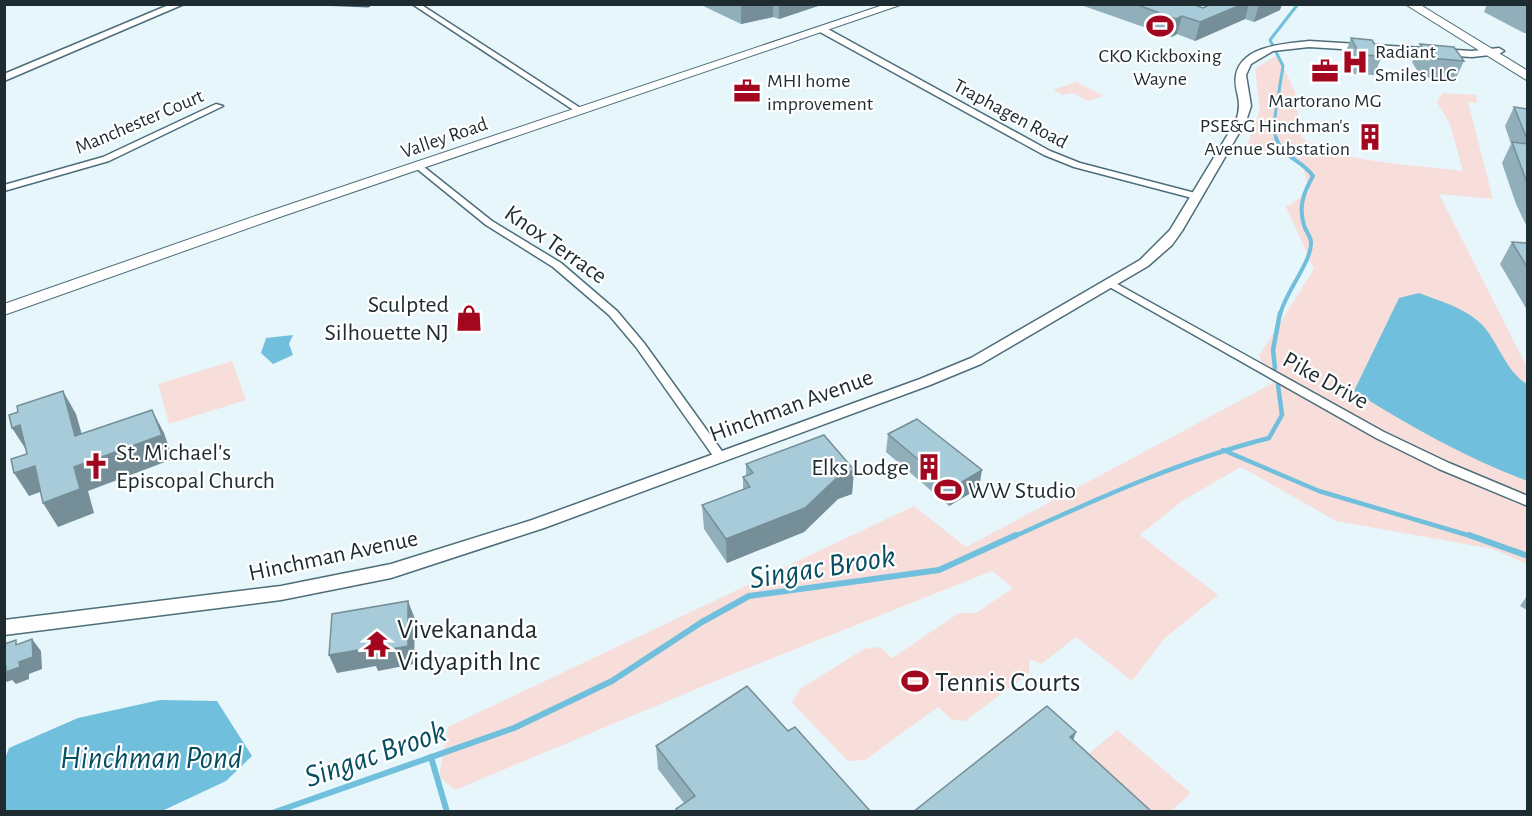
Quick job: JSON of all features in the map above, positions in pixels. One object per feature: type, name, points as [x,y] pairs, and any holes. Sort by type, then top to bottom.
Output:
[{"type":"main road","name":"Valley Road","points":[[4,310],[419,166],[898,4]]},
{"type":"main road","points":[[1410,4],[1465,38],[1527,69]]},
{"type":"main road","points":[[1421,4],[1494,52],[1527,77]]},
{"type":"street","points":[[4,78],[180,4]]},
{"type":"street","points":[[322,4],[368,4]]},
{"type":"street","points":[[416,4],[581,111]]},
{"type":"street","name":"Traphagen Road","points":[[823,30],[1047,153],[1087,168],[1196,196]]},
{"type":"street","points":[[1448,52],[1462,48],[1466,44],[1465,38]]},
{"type":"street","name":"Hinchman Avenue","points":[[4,628],[281,593],[391,571],[528,527],[956,370],[1144,263],[1168,242],[1245,114],[1243,68],[1253,58],[1276,48],[1322,44],[1448,52],[1494,52]]},
{"type":"street","name":"Manchester Court","points":[[4,188],[105,159],[219,106]]},
{"type":"street","name":"Knox Terrace","points":[[419,166],[489,223],[557,265],[613,313],[640,345],[720,457]]},
{"type":"street","name":"Pike Drive","points":[[1110,283],[1380,435],[1435,462],[1527,501]]},
{"type":"shaded area","points":[[1277,55],[1295,91],[1301,137],[1316,146],[1356,158],[1463,171],[1450,124],[1437,102],[1442,93],[1476,95],[1477,103],[1468,102],[1493,199],[1439,194],[1527,367],[1527,564],[1493,549],[1336,521],[1241,467],[1182,501],[1140,535],[1218,595],[1164,639],[1132,681],[1076,637],[1041,664],[1029,659],[1029,673],[965,721],[952,720],[938,707],[865,760],[848,761],[792,703],[800,689],[864,649],[880,647],[892,658],[959,613],[976,613],[1013,588],[992,571],[718,680],[455,790],[439,777],[448,727],[914,506],[966,547],[1273,383],[1259,356],[1314,269],[1286,207],[1309,192],[1302,162],[1247,146],[1260,110],[1255,69]]},
{"type":"shaded area","points":[[1076,82],[1104,96],[1088,101],[1073,93],[1063,95],[1053,90]]},
{"type":"shaded area","points":[[232,361],[246,400],[169,424],[158,384]]},
{"type":"shaded area","points":[[1117,730],[1191,793],[1171,811],[1143,811],[1084,758]]},
{"type":"water","points":[[1419,293],[1455,307],[1479,321],[1514,373],[1527,384],[1527,481],[1438,440],[1354,391],[1399,298]]},
{"type":"water","points":[[293,335],[289,344],[293,355],[273,364],[261,353],[266,338]]},
{"type":"water","name":"Hinchman Pond","points":[[160,700],[217,701],[252,756],[226,781],[162,811],[5,811],[5,758],[9,748],[78,718]]},
{"type":"building","points":[[1135,4],[1192,4],[1203,8],[1211,4],[1243,4],[1200,22],[1182,16],[1176,19]]},
{"type":"building","points":[[1351,38],[1372,40],[1382,56],[1360,55]]},
{"type":"building","points":[[1420,44],[1454,47],[1464,61],[1429,58]]},
{"type":"building","points":[[1514,107],[1527,109],[1527,139]]},
{"type":"building","points":[[1512,142],[1527,144],[1527,183]]},
{"type":"building","points":[[1512,242],[1527,243],[1527,267]]},
{"type":"building","points":[[63,391],[75,436],[152,410],[162,435],[74,467],[80,489],[43,503],[35,466],[14,473],[11,459],[27,454],[20,425],[12,428],[9,415],[18,412],[17,406]]},
{"type":"building","points":[[917,419],[982,470],[952,488],[888,434]]},
{"type":"building","points":[[824,435],[854,470],[840,475],[805,508],[726,539],[702,505],[750,487],[743,477],[753,473],[746,464]]},
{"type":"building","points":[[408,601],[408,646],[370,653],[371,648],[329,655],[332,614]]},
{"type":"building","points":[[32,639],[33,657],[19,662],[20,667],[6,672],[4,644],[16,640],[16,645]]},
{"type":"building","points":[[747,686],[788,731],[795,727],[871,812],[678,812],[676,809],[695,796],[656,746]]},
{"type":"building","points":[[1047,706],[1076,732],[1070,737],[1152,812],[913,812]]},
{"type":"waterway","points":[[1277,140],[1273,129],[1283,66],[1270,40],[1298,4]]},
{"type":"waterway","points":[[1276,138],[1283,150],[1313,176],[1302,205],[1302,218],[1311,240],[1310,250],[1280,315]]},
{"type":"waterway","points":[[1275,368],[1273,350],[1280,313]]},
{"type":"waterway","name":"Singac Brook","points":[[1225,451],[1269,438],[1282,415],[1278,385]]},
{"type":"waterway","name":"Singac Brook","points":[[1013,537],[1107,495],[1171,469],[1225,451]]},
{"type":"waterway","points":[[1225,451],[1319,491],[1474,537]]},
{"type":"waterway","name":"Singac Brook","points":[[431,757],[514,728],[612,681],[702,622],[749,596],[939,570],[1016,535]]},
{"type":"waterway","points":[[1469,535],[1528,556]]},
{"type":"waterway","name":"Singac Brook","points":[[275,812],[431,757]]},
{"type":"waterway","points":[[431,757],[447,812]]},
{"type":"place","name":"CKO Kickboxing Wayne","points":[[1160,26]]},
{"type":"place","name":"Radiant Smiles LLC","points":[[1355,62]]},
{"type":"place","name":"Martorano MG","points":[[1325,71]]},
{"type":"place","name":"MHI home improvement","points":[[747,91]]},
{"type":"place","name":"PSE&G Hinchman's Avenue Substation","points":[[1370,137]]},
{"type":"place","name":"Sculpted Silhouette NJ","points":[[469,318]]},
{"type":"place","name":"St. Michael's Episcopal Church","points":[[96,466]]},
{"type":"place","name":"Elks Lodge","points":[[929,467]]},
{"type":"place","name":"WW Studio","points":[[948,490]]},
{"type":"place","name":"Vivekananda Vidyapith Inc","points":[[377,644]]},
{"type":"place","name":"Tennis Courts","points":[[915,681]]}]
